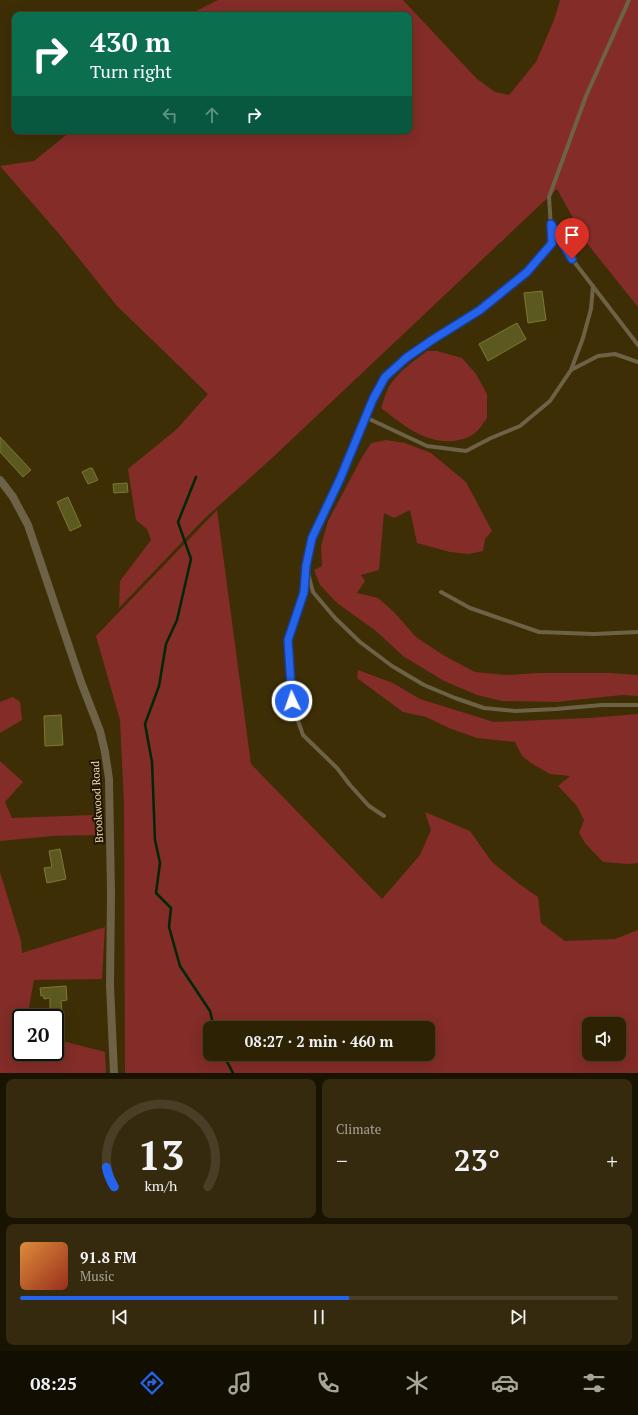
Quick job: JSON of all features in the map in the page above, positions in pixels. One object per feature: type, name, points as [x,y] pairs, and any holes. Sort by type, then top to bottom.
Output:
[{"type":"street","name":"Brookwood Road","points":[[0,480],[13,498],[28,525],[106,752],[109,779],[111,893],[110,985],[114,1073]]},
{"type":"lane","points":[[384,816],[369,806],[337,768],[303,735],[292,701],[288,640],[304,592],[306,566],[312,538],[340,479],[373,399],[385,377],[406,358],[480,310],[527,272],[552,243],[549,197],[586,96],[629,0]]},
{"type":"lane","points":[[551,224],[572,259],[638,345]]},
{"type":"lane","points":[[365,417],[427,446],[466,451],[491,438],[520,426],[550,401],[571,370],[583,338],[591,309],[593,286]]},
{"type":"lane","points":[[571,370],[598,356],[615,354],[638,362]]},
{"type":"lane","points":[[306,566],[313,592],[335,618],[360,642],[392,666],[424,685],[455,698],[484,708],[515,711],[556,710],[602,705],[638,705]]},
{"type":"lane","points":[[441,592],[470,608],[539,632],[594,634],[638,632]]},
{"type":"shaded area","points":[[218,0],[403,0],[477,79],[495,92],[509,95],[536,62],[554,20],[560,0],[638,0],[638,307],[586,242],[557,189],[270,460],[204,519],[119,608],[120,581],[151,540],[147,529],[136,520],[128,469],[177,429],[208,394],[117,306],[60,235],[0,166],[34,161],[67,134],[412,134],[412,12],[194,12]]},
{"type":"shaded area","points":[[427,351],[437,351],[462,358],[476,374],[487,394],[487,418],[478,430],[470,436],[453,441],[442,441],[423,436],[397,421],[381,408],[392,382],[404,369]]},
{"type":"shaded area","points":[[386,440],[405,443],[431,453],[466,482],[492,531],[485,539],[483,551],[468,554],[450,552],[417,543],[410,510],[394,518],[384,513],[379,570],[361,575],[365,581],[357,593],[378,598],[394,612],[416,637],[443,655],[475,672],[506,675],[538,673],[610,673],[638,675],[638,696],[622,695],[556,702],[502,701],[477,695],[444,681],[403,656],[376,631],[337,603],[320,585],[314,570],[322,566],[321,546],[328,521],[371,443]]},
{"type":"shaded area","points":[[217,510],[251,764],[382,899],[420,855],[431,830],[425,812],[470,831],[492,862],[538,897],[541,923],[565,941],[615,939],[638,930],[638,1073],[125,1073],[124,804],[120,720],[96,636]]},
{"type":"shaded area","points":[[358,670],[393,683],[420,699],[494,722],[589,718],[638,714],[638,863],[628,864],[603,862],[585,843],[579,833],[584,820],[577,806],[558,786],[570,776],[550,774],[531,763],[522,756],[515,742],[477,738],[449,728],[426,717],[403,712],[357,678]]},
{"type":"shaded area","points":[[13,697],[20,702],[22,720],[0,733],[0,702]]},
{"type":"shaded area","points":[[0,761],[23,782],[5,802],[12,818],[93,815],[96,835],[53,836],[0,841]]},
{"type":"shaded area","points":[[0,872],[21,941],[22,953],[105,927],[102,979],[34,980],[29,1009],[12,1009],[12,1061],[64,1061],[64,1041],[105,1052],[106,1073],[0,1073]]},
{"type":"building","points":[[542,291],[546,320],[528,323],[524,293]]},
{"type":"building","points":[[517,323],[526,339],[488,361],[479,344]]},
{"type":"building","points":[[0,437],[31,470],[23,477],[0,452]]},
{"type":"building","points":[[92,468],[98,480],[88,484],[82,472]]},
{"type":"building","points":[[127,483],[128,492],[114,493],[113,484]]},
{"type":"building","points":[[68,497],[81,526],[70,531],[57,502]]},
{"type":"building","points":[[61,715],[63,745],[45,746],[44,716]]},
{"type":"building","points":[[60,849],[66,879],[47,883],[44,868],[52,867],[49,851]]},
{"type":"building","points":[[66,986],[67,1000],[61,1001],[62,1009],[50,1009],[50,998],[44,999],[44,996],[41,996],[40,988]]},
{"type":"waterway","points":[[196,477],[178,522],[191,559],[177,620],[166,644],[159,686],[145,724],[152,762],[155,840],[160,863],[156,893],[171,908],[169,927],[180,966],[210,1011],[212,1021]]},
{"type":"waterway","points":[[227,1061],[233,1073]]},
{"type":"route","points":[[292,701],[288,640],[304,592],[306,566],[312,538],[323,512],[340,479],[373,399],[385,377],[406,358],[480,310],[527,272],[552,243],[551,224],[572,259]]}]
